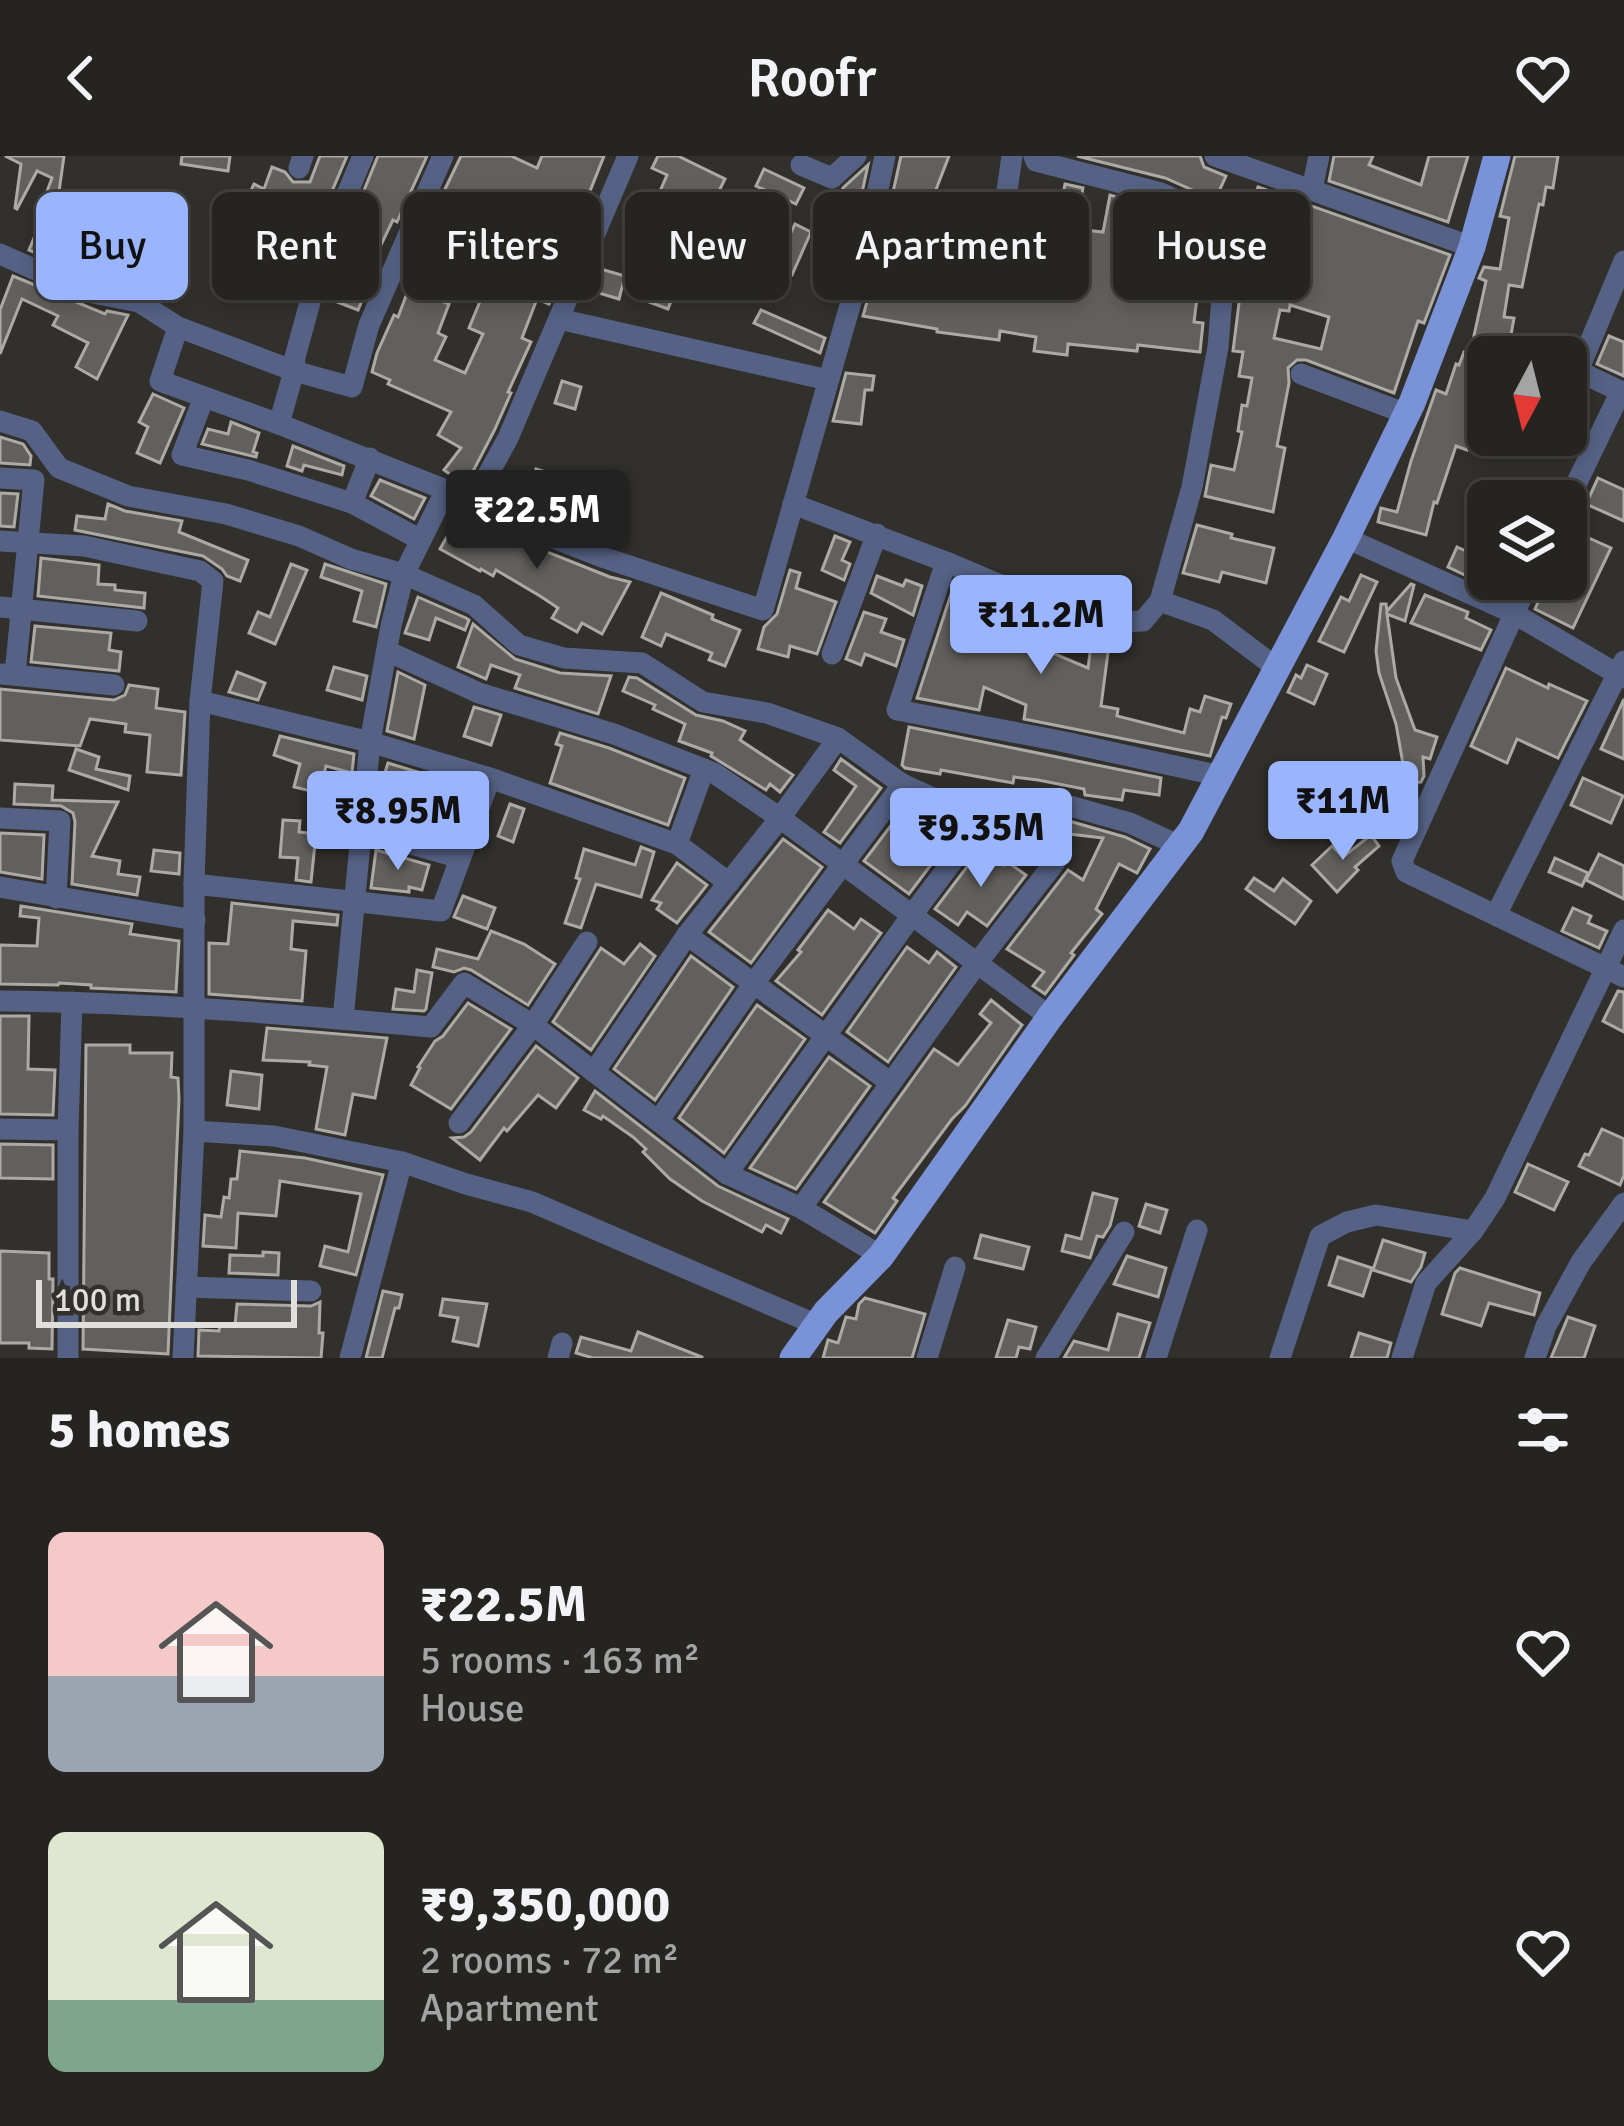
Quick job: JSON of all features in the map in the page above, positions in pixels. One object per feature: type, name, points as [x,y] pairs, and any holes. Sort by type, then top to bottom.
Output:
[{"type":"main road","points":[[793,1358],[881,1256],[1050,1017],[1191,831],[1407,414],[1472,247],[1497,156]]},
{"type":"street","points":[[278,424],[326,244],[363,156]]},
{"type":"street","points":[[0,254],[82,292],[140,302],[178,327],[294,371],[352,387],[369,325],[443,156]]},
{"type":"street","points":[[478,493],[508,438],[628,156]]},
{"type":"street","points":[[802,165],[832,178],[856,156]]},
{"type":"street","points":[[877,192],[885,156]]},
{"type":"street","points":[[1007,192],[1012,156]]},
{"type":"street","points":[[793,504],[1090,623],[1143,621],[1160,601],[1192,487],[1218,347],[1228,223],[1161,194],[1036,161],[1034,156]]},
{"type":"street","points":[[1215,156],[1472,247]]},
{"type":"street","points":[[1312,189],[1319,156]]},
{"type":"street","points":[[1579,480],[1623,392],[1578,370],[1624,261]]},
{"type":"street","points":[[178,327],[160,381],[446,490],[478,493],[523,526],[763,610],[851,300]]},
{"type":"street","points":[[559,319],[828,380]]},
{"type":"street","points":[[1301,374],[1407,414]]},
{"type":"street","points":[[203,398],[182,455],[352,503],[422,539]]},
{"type":"street","points":[[0,421],[32,431],[58,468],[128,496],[226,514],[404,574],[474,605],[519,645],[564,658],[642,664],[703,702],[767,713],[838,738],[903,784],[956,808],[1005,812],[1070,806],[1130,823],[1180,845]]},
{"type":"street","points":[[352,503],[370,458]]},
{"type":"street","points":[[0,478],[34,480],[27,542],[11,608],[7,674],[114,686]]},
{"type":"street","points":[[343,1019],[370,742],[387,651],[404,574],[446,490]]},
{"type":"street","points":[[832,654],[877,534]]},
{"type":"street","points":[[1346,538],[1513,613],[1622,671],[1496,915]]},
{"type":"street","points":[[0,541],[84,546],[200,571],[213,581],[200,701],[192,1009],[194,1131],[183,1358]]},
{"type":"street","points":[[946,562],[897,710],[1221,776]]},
{"type":"street","points":[[1520,600],[1402,861],[1406,872],[1615,973]]},
{"type":"street","points":[[1160,601],[1213,620],[1278,669]]},
{"type":"street","points":[[11,608],[137,621]]},
{"type":"street","points":[[387,651],[478,693],[614,734],[714,773],[1050,1017]]},
{"type":"street","points":[[200,701],[370,742],[490,778],[676,844],[729,883]]},
{"type":"street","points":[[594,1072],[687,935],[838,738]]},
{"type":"street","points":[[676,844],[704,769]]},
{"type":"street","points":[[194,884],[441,911],[490,778]]},
{"type":"street","points":[[659,1120],[754,983],[903,784]]},
{"type":"street","points":[[0,818],[60,820],[56,898]]},
{"type":"street","points":[[361,830],[460,858]]},
{"type":"street","points":[[727,1174],[961,850]]},
{"type":"street","points":[[801,1208],[1055,862]]},
{"type":"street","points":[[0,887],[195,920]]},
{"type":"street","points":[[1402,1358],[1426,1283],[1473,1231],[1495,1198],[1615,973],[1624,930]]},
{"type":"street","points":[[687,935],[891,1083]]},
{"type":"street","points":[[459,1123],[533,1025],[586,942]]},
{"type":"street","points":[[0,1001],[431,1027],[464,983],[533,1025],[727,1174],[801,1208],[881,1256]]},
{"type":"street","points":[[68,1358],[72,1002]]},
{"type":"street","points":[[0,1129],[68,1130]]},
{"type":"street","points":[[194,1131],[274,1136],[402,1162],[532,1202],[817,1325]]},
{"type":"street","points":[[350,1358],[402,1162]]},
{"type":"street","points":[[1535,1358],[1546,1326],[1582,1262],[1617,1228],[1624,1203]]},
{"type":"street","points":[[1280,1358],[1320,1237],[1347,1222],[1376,1215],[1473,1231]]},
{"type":"street","points":[[1156,1358],[1198,1230]]},
{"type":"street","points":[[1046,1358],[1124,1232]]},
{"type":"street","points":[[927,1358],[955,1267]]},
{"type":"street","points":[[186,1287],[311,1292]]},
{"type":"building","points":[[5,156],[64,156],[59,192],[47,192],[52,178],[37,171],[15,208],[21,164]]},
{"type":"building","points":[[182,156],[230,156],[228,171],[181,164]]},
{"type":"building","points":[[320,156],[347,156],[332,192],[250,192],[254,184],[264,189],[272,167],[293,182],[310,182]]},
{"type":"building","points":[[378,156],[427,156],[411,192],[403,192],[403,209],[379,249],[379,192],[363,192]]},
{"type":"building","points":[[461,156],[511,156],[537,168],[542,156],[604,156],[590,192],[444,191]]},
{"type":"building","points":[[658,156],[678,156],[725,179],[718,192],[660,192],[667,175],[652,168]]},
{"type":"building","points":[[901,156],[949,156],[935,192],[893,192]]},
{"type":"building","points":[[1077,156],[1200,156],[1204,167],[1226,176],[1219,192],[1197,192],[1165,178]]},
{"type":"building","points":[[1334,156],[1373,156],[1369,165],[1421,185],[1429,156],[1468,156],[1448,222],[1329,181]]},
{"type":"building","points":[[1515,156],[1558,156],[1553,188],[1546,187],[1543,205],[1539,204],[1522,287],[1509,285],[1504,317],[1514,318],[1511,336],[1474,336],[1486,281],[1479,278],[1484,267],[1500,269],[1509,218],[1500,216]]},
{"type":"building","points":[[868,165],[862,192],[841,192]]},
{"type":"building","points":[[764,169],[804,188],[796,204],[789,201],[789,192],[756,186]]},
{"type":"building","points":[[1065,184],[1083,188],[1082,192],[1063,192]]},
{"type":"building","points":[[1110,195],[1113,300],[1197,300],[1194,322],[1203,323],[1200,352],[1068,344],[1067,355],[1034,351],[1036,337],[1000,331],[999,340],[863,316],[868,300],[1089,300],[1089,230],[1103,232]]},
{"type":"building","points":[[1310,205],[1450,255],[1424,323],[1418,321],[1394,393],[1306,360],[1297,360],[1288,368],[1277,446],[1285,448],[1273,512],[1205,496],[1211,465],[1234,470],[1242,405],[1247,406],[1252,378],[1239,376],[1243,352],[1233,351],[1239,303],[1310,300]],"holes":[[[1290,305],[1329,317],[1321,349],[1274,338],[1280,310],[1289,311]]]},
{"type":"building","points":[[795,224],[811,232],[792,275],[789,237]]},
{"type":"building","points":[[601,269],[625,276],[619,299],[601,294]]},
{"type":"building","points":[[13,276],[36,286],[36,300],[71,300],[105,314],[128,315],[97,379],[76,367],[88,343],[53,325],[58,316],[22,299],[0,354],[0,310]]},
{"type":"building","points":[[332,300],[362,300],[358,310]]},
{"type":"building","points":[[404,300],[449,304],[438,333],[446,337],[435,360],[465,373],[483,334],[469,328],[481,300],[537,300],[522,338],[531,342],[470,477],[444,470],[461,448],[438,435],[451,412],[372,372]]},
{"type":"building","points":[[644,300],[671,300],[668,309]]},
{"type":"building","points":[[761,310],[825,338],[820,353],[754,323]]},
{"type":"building","points":[[1609,336],[1624,342],[1624,376],[1597,364]]},
{"type":"building","points":[[1464,352],[1467,450],[1456,446],[1426,535],[1378,522],[1381,508],[1397,512],[1436,390],[1446,394]]},
{"type":"building","points":[[846,373],[874,376],[872,390],[865,390],[861,424],[833,421]]},
{"type":"building","points":[[562,381],[581,387],[575,409],[555,403]]},
{"type":"building","points":[[153,394],[184,408],[160,463],[137,453],[148,427],[139,422]]},
{"type":"building","points":[[231,422],[259,433],[256,457],[202,444],[208,429],[228,434]]},
{"type":"building","points":[[0,437],[23,444],[31,456],[30,465],[0,463]]},
{"type":"building","points":[[293,446],[344,466],[342,475],[304,465],[302,471],[287,466]]},
{"type":"building","points":[[536,469],[558,476],[542,517],[497,489],[499,485],[527,496]]},
{"type":"building","points":[[1598,478],[1624,490],[1624,521],[1587,504]]},
{"type":"building","points":[[380,480],[425,498],[414,519],[371,496]]},
{"type":"building","points":[[0,493],[18,494],[14,527],[0,526]]},
{"type":"building","points":[[108,504],[182,521],[179,532],[248,560],[240,581],[203,556],[75,530],[77,516],[105,519]]},
{"type":"building","points":[[464,507],[517,540],[630,582],[602,634],[582,623],[577,632],[552,618],[558,608],[540,596],[496,570],[493,576],[440,549]]},
{"type":"building","points":[[1197,525],[1274,548],[1266,583],[1222,572],[1219,582],[1183,573]]},
{"type":"building","points":[[835,536],[850,542],[842,560],[850,564],[844,580],[822,570]]},
{"type":"building","points":[[1587,537],[1611,548],[1587,599]]},
{"type":"building","points":[[1457,547],[1467,552],[1467,576],[1448,567]]},
{"type":"building","points":[[41,558],[99,565],[98,584],[145,593],[144,608],[38,596]]},
{"type":"building","points":[[291,564],[307,570],[275,644],[249,633],[258,612],[270,617]]},
{"type":"building","points":[[325,564],[386,584],[376,627],[354,621],[362,591],[321,577]]},
{"type":"building","points":[[790,570],[800,573],[796,588],[836,602],[817,654],[790,646],[788,657],[758,649],[764,627],[777,614]]},
{"type":"building","points":[[1361,575],[1377,582],[1344,652],[1319,641],[1341,597],[1349,601]]},
{"type":"building","points":[[877,576],[903,586],[906,580],[922,586],[913,615],[871,593]]},
{"type":"building","points":[[955,582],[996,599],[988,619],[1013,629],[1022,610],[1052,623],[1043,649],[1088,668],[1092,638],[1110,637],[1101,706],[1118,709],[1117,716],[1184,733],[1190,709],[1200,712],[1205,696],[1231,704],[1210,756],[1024,719],[1026,705],[984,687],[979,710],[917,698]]},
{"type":"building","points":[[1411,584],[1405,621],[1387,614],[1396,678],[1415,730],[1437,737],[1430,759],[1423,757],[1421,782],[1408,783],[1407,763],[1403,764],[1376,651],[1381,604],[1386,604],[1387,611]]},
{"type":"building","points":[[661,593],[740,630],[725,666],[709,660],[712,653],[666,634],[661,646],[642,637]]},
{"type":"building","points":[[1425,595],[1468,612],[1466,618],[1491,630],[1481,650],[1411,623]]},
{"type":"building","points":[[418,597],[469,620],[465,630],[436,618],[429,640],[405,633]]},
{"type":"building","points":[[1539,600],[1586,600],[1573,628],[1535,609]]},
{"type":"building","points":[[864,612],[886,619],[881,632],[904,640],[896,666],[865,654],[861,665],[846,659]]},
{"type":"building","points":[[473,624],[515,659],[560,673],[611,676],[598,714],[515,688],[520,675],[491,665],[486,679],[458,667]]},
{"type":"building","points":[[35,626],[111,633],[109,650],[121,652],[119,671],[31,662]]},
{"type":"building","points":[[1307,665],[1327,674],[1314,704],[1288,692]]},
{"type":"building","points":[[334,667],[367,676],[362,700],[327,690]]},
{"type":"building","points":[[1506,668],[1587,701],[1558,758],[1517,739],[1507,763],[1471,746]]},
{"type":"building","points":[[237,672],[265,683],[258,700],[229,692]]},
{"type":"building","points":[[398,672],[425,685],[414,739],[387,731]]},
{"type":"building","points":[[629,677],[696,715],[745,731],[740,740],[793,775],[780,792],[770,784],[766,790],[712,753],[679,741],[685,724],[623,691]]},
{"type":"building","points":[[129,685],[158,689],[156,708],[185,712],[181,775],[147,772],[150,735],[125,732],[126,724],[90,719],[80,746],[0,740],[0,689],[114,700],[125,695]]},
{"type":"building","points":[[1624,699],[1624,759],[1601,749]]},
{"type":"building","points":[[474,707],[501,715],[491,745],[464,736]]},
{"type":"building","points":[[909,727],[1161,778],[1159,795],[1124,790],[1122,800],[1085,795],[1084,789],[1038,780],[1014,777],[1013,783],[905,768]]},
{"type":"building","points":[[560,733],[685,778],[668,825],[550,783],[562,746],[556,744]]},
{"type":"building","points":[[280,736],[354,754],[352,773],[326,766],[319,793],[294,787],[300,764],[274,755]]},
{"type":"building","points":[[76,749],[99,757],[96,769],[130,776],[128,790],[69,770]]},
{"type":"building","points":[[841,759],[881,788],[840,843],[824,832],[856,786],[834,770]]},
{"type":"building","points":[[388,763],[470,788],[451,840],[378,819]]},
{"type":"building","points":[[1583,778],[1623,796],[1611,823],[1571,805]]},
{"type":"building","points":[[15,784],[53,786],[52,800],[118,802],[92,856],[120,861],[118,874],[140,877],[137,895],[72,884],[73,813],[61,806],[14,804]]},
{"type":"building","points":[[908,803],[951,822],[968,824],[909,894],[864,861]]},
{"type":"building","points":[[510,804],[524,809],[513,842],[498,836]]},
{"type":"building","points":[[283,820],[300,821],[299,832],[316,834],[311,882],[296,880],[298,858],[280,857]]},
{"type":"building","points":[[1059,822],[1056,847],[1030,846],[1032,825]]},
{"type":"building","points":[[1062,822],[1150,849],[1137,873],[1119,864],[1096,909],[1102,914],[1045,994],[1033,986],[1044,972],[1007,949],[1068,870],[1083,880],[1103,838],[1060,833]]},
{"type":"building","points":[[0,833],[44,835],[42,879],[0,872]]},
{"type":"building","points":[[1371,835],[1379,846],[1337,892],[1312,865],[1332,846],[1343,857]]},
{"type":"building","points":[[783,839],[822,867],[751,963],[709,932]]},
{"type":"building","points":[[641,847],[654,852],[641,897],[596,884],[581,928],[565,923],[584,849],[635,865]]},
{"type":"building","points":[[975,847],[1026,875],[987,926],[967,912],[958,925],[935,909],[973,859]]},
{"type":"building","points":[[154,850],[180,853],[179,874],[151,871]]},
{"type":"building","points":[[376,850],[429,865],[422,890],[371,888]]},
{"type":"building","points":[[1599,854],[1624,866],[1624,899],[1586,880]]},
{"type":"building","points":[[1555,858],[1588,873],[1582,886],[1549,872]]},
{"type":"building","points":[[677,863],[707,885],[677,923],[657,909],[661,903],[652,900]]},
{"type":"building","points":[[1254,878],[1274,891],[1283,879],[1311,901],[1295,924],[1246,889]]},
{"type":"building","points":[[463,896],[495,908],[487,929],[454,917]]},
{"type":"building","points":[[232,903],[338,915],[337,925],[293,921],[291,949],[306,951],[302,1001],[209,994],[209,943],[228,944]]},
{"type":"building","points":[[21,906],[132,924],[130,934],[179,941],[176,992],[59,983],[0,984],[0,945],[37,946],[39,918],[20,916]]},
{"type":"building","points":[[1573,908],[1591,916],[1588,923],[1607,931],[1599,948],[1562,931]]},
{"type":"building","points":[[828,910],[854,929],[861,919],[881,933],[822,1015],[776,981]]},
{"type":"building","points":[[491,931],[555,964],[528,1005],[471,970],[433,967],[437,949],[478,959]]},
{"type":"building","points":[[640,944],[655,956],[591,1050],[553,1022],[601,948],[624,964]]},
{"type":"building","points":[[907,947],[929,963],[937,952],[956,967],[888,1062],[847,1032]]},
{"type":"building","points":[[691,956],[733,987],[655,1100],[614,1069]]},
{"type":"building","points":[[417,970],[432,973],[426,1009],[393,1009],[396,989],[414,992]]},
{"type":"building","points":[[1618,991],[1624,992],[1624,1032],[1603,1021]]},
{"type":"building","points":[[991,1000],[1022,1025],[893,1198],[897,1201],[875,1233],[824,1202],[934,1049],[958,1065],[991,1023],[980,1014]]},
{"type":"building","points":[[468,1003],[511,1029],[451,1109],[411,1085],[435,1041]]},
{"type":"building","points":[[757,1005],[805,1039],[724,1153],[679,1118]]},
{"type":"building","points":[[0,1016],[29,1016],[28,1069],[55,1070],[53,1115],[0,1114]]},
{"type":"building","points":[[267,1028],[387,1038],[375,1098],[353,1094],[345,1135],[316,1129],[327,1067],[263,1060]]},
{"type":"building","points":[[86,1045],[130,1045],[130,1053],[172,1053],[171,1077],[178,1078],[179,1099],[168,1354],[83,1349]]},
{"type":"building","points":[[536,1046],[578,1078],[556,1108],[538,1095],[480,1160],[452,1138],[471,1132]]},
{"type":"building","points":[[829,1057],[870,1086],[796,1189],[750,1168]]},
{"type":"building","points":[[231,1071],[262,1075],[259,1109],[227,1105]]},
{"type":"building","points":[[595,1091],[718,1186],[788,1219],[781,1233],[766,1225],[762,1232],[670,1179],[633,1137],[603,1116],[584,1110]]},
{"type":"building","points":[[1602,1129],[1624,1139],[1620,1185],[1579,1166]]},
{"type":"building","points":[[0,1144],[53,1145],[53,1179],[0,1178]]},
{"type":"building","points":[[240,1151],[305,1158],[383,1175],[356,1275],[320,1266],[325,1246],[348,1252],[361,1194],[280,1181],[276,1216],[238,1213],[236,1248],[203,1246],[205,1215],[221,1217],[231,1179],[237,1179]]},
{"type":"building","points":[[1528,1164],[1568,1182],[1554,1210],[1515,1192]]},
{"type":"building","points":[[1093,1193],[1117,1199],[1110,1226],[1103,1237],[1097,1236],[1090,1258],[1062,1251],[1066,1235],[1081,1239]]},
{"type":"building","points":[[1146,1204],[1167,1210],[1160,1233],[1139,1226]]},
{"type":"building","points":[[981,1235],[1029,1247],[1023,1269],[975,1258]]},
{"type":"building","points":[[1383,1240],[1425,1253],[1411,1282],[1373,1270]]},
{"type":"building","points":[[0,1251],[49,1253],[52,1349],[0,1343]]},
{"type":"building","points":[[263,1252],[279,1253],[278,1275],[229,1273],[230,1255],[263,1256]]},
{"type":"building","points":[[1127,1256],[1166,1268],[1158,1297],[1114,1284]]},
{"type":"building","points":[[1338,1257],[1372,1268],[1363,1296],[1329,1285]]},
{"type":"building","points":[[1460,1268],[1540,1293],[1534,1315],[1489,1303],[1481,1326],[1442,1314]]},
{"type":"building","points":[[383,1291],[402,1295],[399,1308],[395,1308],[382,1358],[366,1358]]},
{"type":"building","points":[[865,1298],[925,1314],[912,1358],[823,1358],[828,1340],[838,1343],[846,1317],[856,1319]]},
{"type":"building","points":[[443,1299],[487,1304],[478,1346],[453,1341],[458,1318],[440,1315]]},
{"type":"building","points":[[320,1302],[321,1358],[198,1356],[199,1330],[235,1326],[237,1304],[311,1306]]},
{"type":"building","points":[[1118,1314],[1150,1323],[1139,1358],[1064,1358],[1074,1341],[1108,1350]]},
{"type":"building","points":[[1568,1317],[1595,1326],[1584,1358],[1551,1358]]},
{"type":"building","points":[[1008,1320],[1036,1327],[1030,1349],[1019,1347],[1016,1358],[996,1358]]},
{"type":"building","points":[[638,1332],[702,1358],[593,1358],[576,1353],[581,1337],[631,1351]]},
{"type":"building","points":[[1359,1333],[1391,1343],[1387,1358],[1351,1358]]}]
